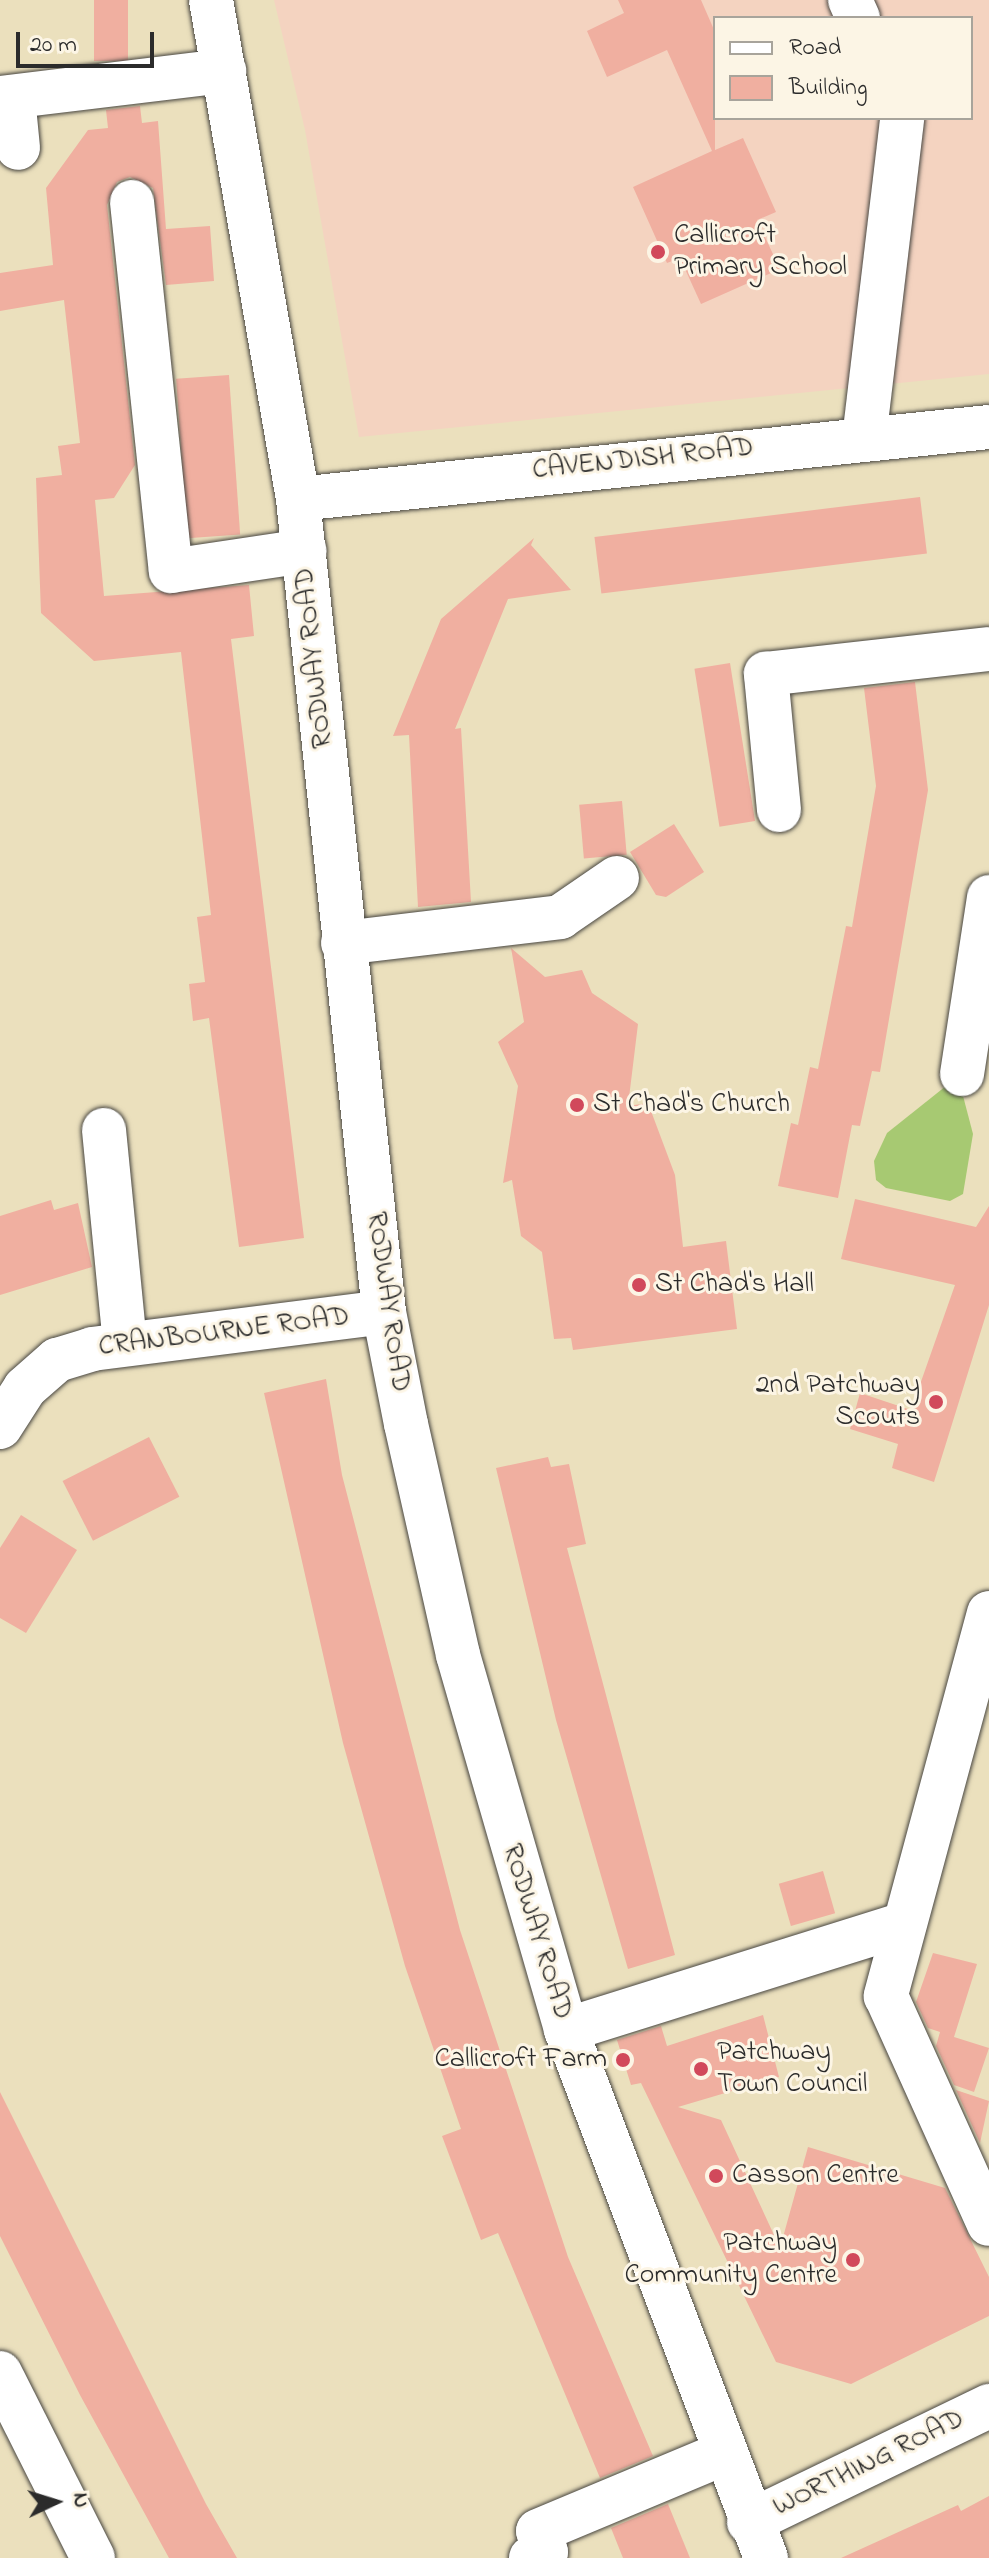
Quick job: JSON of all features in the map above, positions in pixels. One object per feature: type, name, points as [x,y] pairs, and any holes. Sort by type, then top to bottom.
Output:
[{"type":"street","name":"RODWAY ROAD","points":[[211,0],[305,551],[343,943],[384,1312],[458,1655],[566,2030],[722,2454],[757,2540]]},
{"type":"street","points":[[18,148],[6,97],[224,71]]},
{"type":"street","points":[[864,439],[902,120]]},
{"type":"street","points":[[132,202],[171,571],[305,551]]},
{"type":"street","name":"CAVENDISH ROAD","points":[[298,499],[864,439],[989,432]]},
{"type":"street","points":[[779,810],[766,674],[989,649]]},
{"type":"street","points":[[343,943],[560,917],[617,878]]},
{"type":"street","points":[[962,1074],[982,1005],[989,897]]},
{"type":"street","points":[[104,1130],[125,1343]]},
{"type":"street","name":"CRANBOURNE ROAD","points":[[0,1427],[25,1388],[57,1360],[125,1343],[384,1312]]},
{"type":"street","points":[[989,1613],[886,1996],[989,2224]]},
{"type":"street","points":[[566,2030],[904,1924]]},
{"type":"street","points":[[0,2373],[93,2558]]},
{"type":"street","name":"WORTHING ROAD","points":[[757,2540],[989,2406]]},
{"type":"street","points":[[531,2558],[546,2552],[538,2531],[722,2454]]},
{"type":"shaded area","name":"Callicroft Primary School","points":[[274,0],[989,0],[989,374],[359,437],[305,130]]},
{"type":"green space","points":[[951,1082],[962,1092],[973,1134],[963,1194],[950,1201],[886,1188],[876,1180],[874,1161],[887,1133]]},
{"type":"building","points":[[94,0],[128,0],[128,61],[94,61]]},
{"type":"building","points":[[618,0],[701,0],[713,27],[715,150],[743,138],[776,212],[757,220],[780,269],[701,304],[680,258],[667,263],[633,187],[712,151],[667,50],[607,77],[587,31],[624,13]]},
{"type":"building","points":[[140,106],[142,123],[158,121],[166,229],[210,226],[214,281],[166,285],[153,188],[130,177],[117,182],[107,205],[135,465],[114,498],[95,500],[104,596],[249,585],[254,636],[231,639],[304,1238],[239,1247],[209,1018],[193,1021],[189,984],[205,982],[197,917],[211,915],[181,652],[94,661],[41,613],[36,478],[62,475],[58,446],[80,443],[64,300],[0,311],[0,273],[53,265],[46,188],[88,130],[108,128],[106,110]]},
{"type":"building","points":[[229,375],[240,535],[187,538],[176,379]]},
{"type":"building","points":[[920,497],[927,554],[601,594],[594,537]]},
{"type":"building","points":[[534,538],[531,545],[571,590],[508,599],[455,729],[461,728],[471,902],[418,907],[409,735],[393,736],[441,619]]},
{"type":"building","points":[[730,663],[755,821],[719,827],[694,669]]},
{"type":"building","points":[[915,682],[928,790],[880,1072],[872,1071],[860,1126],[852,1125],[838,1198],[778,1186],[791,1123],[798,1125],[810,1067],[818,1069],[846,926],[852,927],[876,786],[864,688]]},
{"type":"building","points":[[622,801],[627,855],[584,859],[579,805]]},
{"type":"building","points":[[674,824],[704,872],[666,897],[656,895],[630,852]]},
{"type":"building","name":"St Chad's Church","points":[[511,948],[545,977],[582,970],[592,993],[638,1024],[628,1106],[648,1103],[675,1175],[683,1247],[726,1241],[737,1329],[573,1350],[571,1338],[554,1339],[542,1252],[521,1236],[512,1180],[503,1183],[518,1086],[498,1042],[524,1022]]},
{"type":"building","points":[[855,1199],[976,1227],[989,1206],[989,1305],[934,1482],[892,1468],[898,1444],[850,1429],[860,1393],[911,1410],[955,1285],[841,1259]]},
{"type":"building","points":[[51,1200],[54,1210],[78,1203],[92,1267],[0,1295],[0,1216]]},
{"type":"building","points":[[326,1379],[342,1475],[460,1930],[568,2257],[653,2456],[600,2478],[498,2233],[481,2240],[442,2136],[461,2129],[405,1966],[343,1743],[264,1393]]},
{"type":"building","points":[[149,1437],[179,1497],[93,1541],[63,1481]]},
{"type":"building","points":[[548,1457],[551,1467],[569,1464],[586,1544],[567,1548],[675,1955],[628,1969],[556,1720],[496,1468]]},
{"type":"building","points":[[21,1515],[77,1550],[26,1633],[0,1618],[0,1548]]},
{"type":"building","points":[[823,1871],[835,1913],[791,1926],[779,1884]]},
{"type":"building","points":[[933,1953],[977,1964],[954,2037],[989,2048],[974,2092],[954,2085],[936,2046],[940,2032],[928,2028],[916,2002]]},
{"type":"building","points":[[763,2015],[779,2077],[678,2107],[721,2120],[780,2248],[808,2147],[945,2188],[989,2277],[989,2316],[851,2384],[776,2362],[641,2083],[631,2085],[617,2040],[661,2026],[667,2046]]},
{"type":"building","points":[[956,2090],[989,2101],[980,2143]]},
{"type":"building","points":[[0,2092],[206,2504],[237,2558],[169,2558],[80,2395],[0,2236]]},
{"type":"building","points":[[989,2496],[989,2558],[841,2558],[958,2505],[961,2511]]},
{"type":"building","points":[[668,2504],[690,2558],[623,2558],[611,2528]]},
{"type":"place","name":"Callicroft Primary School","points":[[658,252]]},
{"type":"place","name":"St Chad's Church","points":[[577,1105]]},
{"type":"place","name":"St Chad's Hall","points":[[639,1285]]},
{"type":"place","name":"2nd Patchway Scouts","points":[[936,1402]]},
{"type":"place","name":"Callicroft Farm","points":[[623,2060]]},
{"type":"place","name":"Patchway Town Council","points":[[701,2069]]},
{"type":"place","name":"Casson Centre","points":[[716,2176]]},
{"type":"place","name":"Patchway Community Centre","points":[[853,2260]]}]
